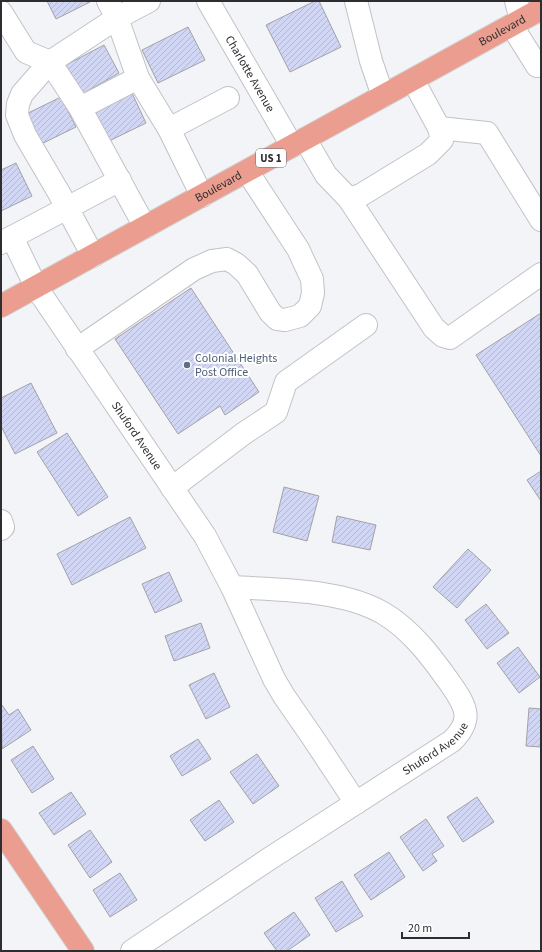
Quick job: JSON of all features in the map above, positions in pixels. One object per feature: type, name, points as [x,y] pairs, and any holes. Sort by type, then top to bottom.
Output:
[{"type":"main road","name":"Boulevard","points":[[1,306],[413,80],[516,16],[541,9]]},
{"type":"main road","points":[[1,830],[83,951]]},
{"type":"street","points":[[93,256],[25,135],[17,115],[18,104],[22,94],[50,62],[112,10],[149,1]]},
{"type":"street","name":"Charlotte Avenue","points":[[208,1],[299,143],[326,176],[349,199],[434,328],[443,336],[450,338],[541,274]]},
{"type":"street","points":[[356,1],[371,61],[383,96]]},
{"type":"street","points":[[112,10],[138,78],[169,129],[202,196]]},
{"type":"street","points":[[1,12],[26,52],[50,62],[80,108],[145,227]]},
{"type":"street","points":[[516,16],[540,68]]},
{"type":"street","points":[[80,108],[138,78]]},
{"type":"street","points":[[349,199],[361,195],[428,154],[442,140],[439,128],[413,80]]},
{"type":"street","points":[[169,129],[228,98]]},
{"type":"street","points":[[439,128],[487,133],[541,220]]},
{"type":"street","points":[[77,349],[194,269],[212,261],[227,259],[236,264],[247,274],[270,312],[277,319],[285,320],[300,316],[310,306],[313,293],[312,278],[298,249],[247,171]]},
{"type":"street","points":[[6,240],[120,180]]},
{"type":"street","name":"Shuford Avenue","points":[[6,240],[77,349],[205,536],[232,587],[274,679],[356,803]]},
{"type":"street","points":[[172,488],[243,434],[276,412],[286,382],[366,325]]},
{"type":"street","points":[[1,521],[3,527],[1,529]]},
{"type":"street","name":"Shuford Avenue","points":[[132,951],[269,859],[452,741],[462,731],[466,718],[463,703],[424,648],[402,627],[383,613],[360,602],[330,594],[232,587]]},
{"type":"building","points":[[47,1],[90,1],[90,2],[56,19]]},
{"type":"building","points":[[315,1],[319,1],[341,47],[290,72],[266,25]]},
{"type":"building","points":[[188,27],[205,60],[158,83],[142,50]]},
{"type":"building","points":[[104,45],[119,73],[82,94],[66,65]]},
{"type":"building","points":[[131,91],[146,123],[107,142],[92,110]]},
{"type":"building","points":[[61,97],[76,127],[33,148],[18,118]]},
{"type":"building","points":[[16,163],[32,196],[1,211],[1,170]]},
{"type":"building","name":"Colonial Heights Post Office","points":[[191,288],[259,392],[225,415],[220,406],[178,434],[115,339]]},
{"type":"building","points":[[541,313],[541,456],[476,355]]},
{"type":"building","points":[[31,383],[57,433],[15,454],[1,426],[1,398]]},
{"type":"building","points":[[67,433],[108,497],[78,516],[37,452]]},
{"type":"building","points":[[541,471],[541,501],[527,480]]},
{"type":"building","points":[[284,487],[319,496],[307,541],[273,532]]},
{"type":"building","points":[[337,516],[376,525],[370,550],[332,542]]},
{"type":"building","points":[[130,517],[146,548],[72,585],[57,554]]},
{"type":"building","points":[[468,549],[491,570],[457,608],[433,587]]},
{"type":"building","points":[[169,572],[182,601],[155,613],[142,584]]},
{"type":"building","points":[[486,604],[509,633],[487,649],[465,620]]},
{"type":"building","points":[[201,623],[210,648],[174,661],[165,636]]},
{"type":"building","points":[[518,647],[540,677],[519,693],[497,663]]},
{"type":"building","points":[[214,673],[230,707],[206,719],[189,685]]},
{"type":"building","points":[[2,705],[9,715],[18,709],[31,730],[2,749],[1,706]]},
{"type":"building","points":[[529,708],[541,709],[541,747],[526,746]]},
{"type":"building","points":[[198,739],[211,759],[182,776],[170,756]]},
{"type":"building","points":[[33,746],[54,779],[32,793],[11,760]]},
{"type":"building","points":[[257,754],[279,786],[253,804],[230,772]]},
{"type":"building","points":[[71,792],[86,814],[54,835],[39,813]]},
{"type":"building","points":[[477,797],[494,822],[463,842],[447,817]]},
{"type":"building","points":[[219,800],[234,822],[205,841],[190,820]]},
{"type":"building","points":[[426,819],[444,846],[432,854],[437,861],[423,871],[400,837]]},
{"type":"building","points":[[90,830],[112,862],[90,878],[68,845]]},
{"type":"building","points":[[389,852],[405,877],[371,900],[354,875]]},
{"type":"building","points":[[120,873],[137,900],[110,917],[93,890]]},
{"type":"building","points":[[342,881],[363,916],[336,932],[315,898]]},
{"type":"building","points":[[294,912],[310,935],[287,951],[277,951],[264,933]]},
{"type":"place","name":"Colonial Heights Post Office","points":[[187,365]]}]
